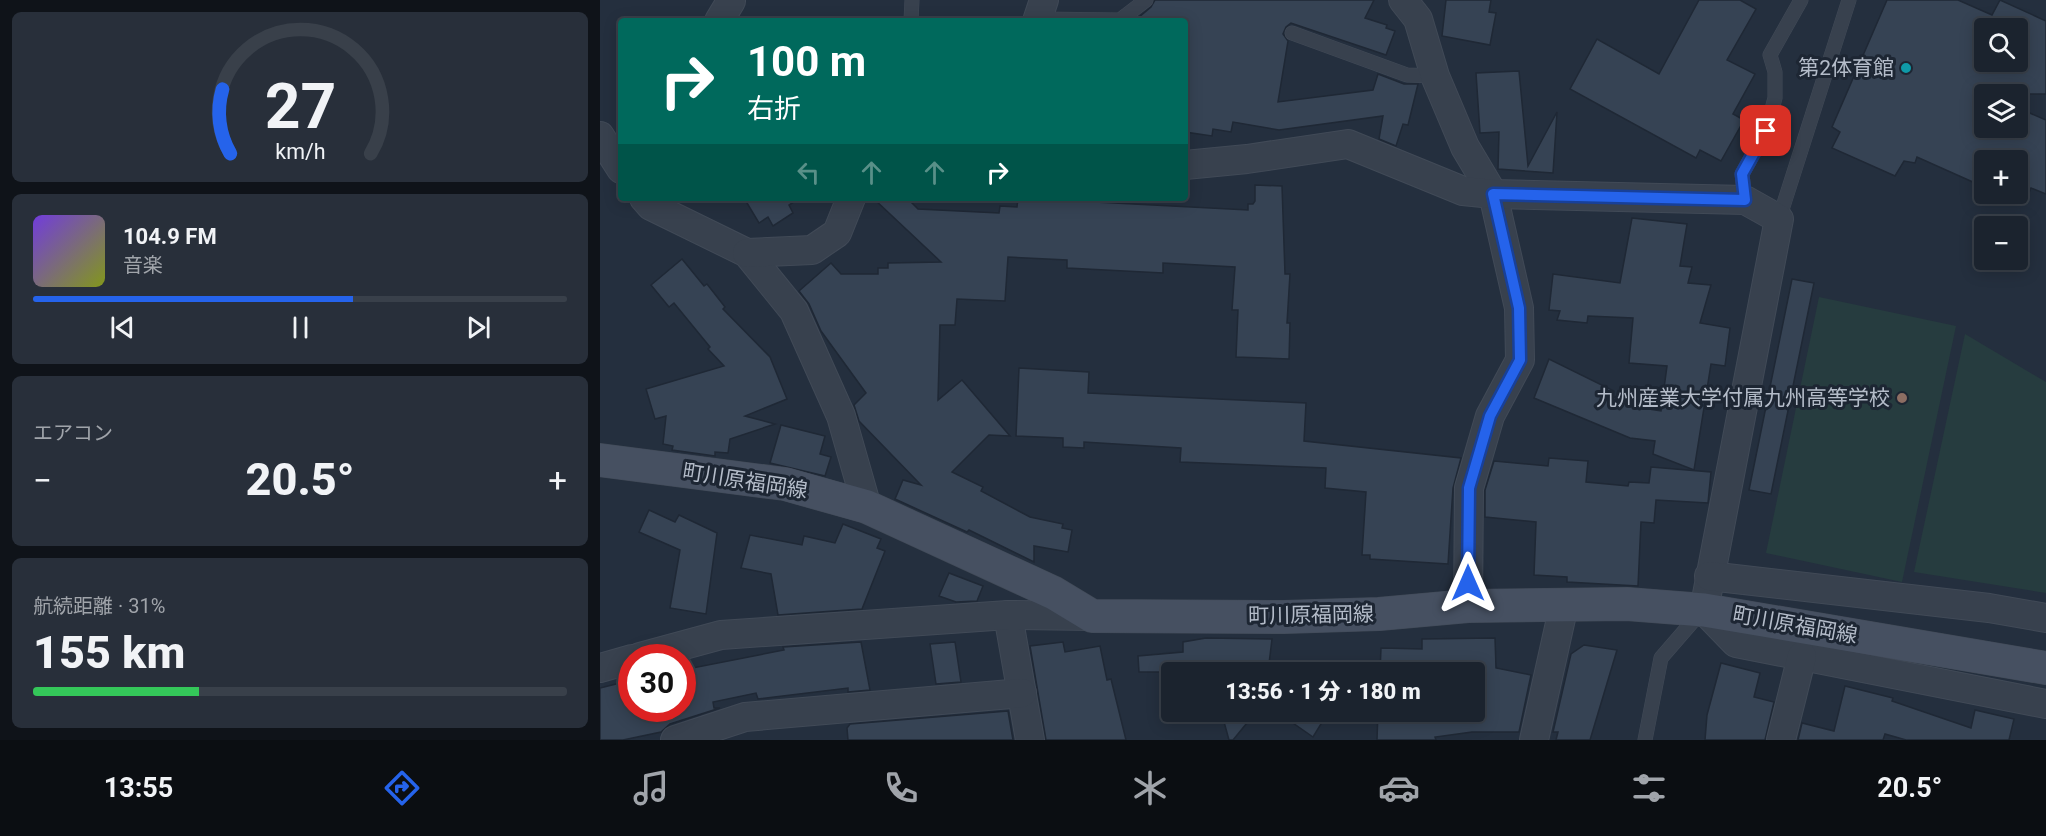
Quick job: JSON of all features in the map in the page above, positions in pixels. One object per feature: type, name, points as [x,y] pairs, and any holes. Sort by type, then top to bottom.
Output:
[{"type":"main road","name":"町川原福岡線","points":[[600,460],[785,484],[867,507],[1054,593],[1092,616],[1284,617],[1379,614],[1468,606],[1627,604],[1704,610],[2046,668]]},
{"type":"street","points":[[721,18],[731,1]]},
{"type":"street","points":[[1414,6],[1435,76],[1465,147],[1493,194],[1519,308],[1520,360],[1490,416],[1469,488],[1468,606]]},
{"type":"street","points":[[608,136],[618,162]]},
{"type":"street","points":[[1188,165],[1247,159],[1348,144],[1463,191],[1493,194],[1745,200],[1779,219],[1704,610],[1736,643],[2046,704]]},
{"type":"street","points":[[647,201],[651,206],[679,221],[747,254],[794,311],[841,416],[867,507]]},
{"type":"street","points":[[747,254],[812,250],[837,233],[850,201]]},
{"type":"street","points":[[1709,576],[1989,608],[2046,618]]},
{"type":"street","points":[[1534,740],[1563,605]]},
{"type":"street","points":[[688,644],[721,635],[1008,615],[1092,616]]},
{"type":"street","points":[[1008,615],[1030,740]]},
{"type":"street","points":[[1781,740],[1802,656]]},
{"type":"street","points":[[600,668],[618,663]]},
{"type":"street","points":[[675,740],[746,717],[1022,693]]},
{"type":"lane","points":[[911,18],[912,0]]},
{"type":"lane","points":[[1123,18],[1146,0]]},
{"type":"lane","points":[[1745,200],[1742,174],[1766,131],[1775,98],[1775,72],[1770,55],[1801,0]]},
{"type":"lane","points":[[1779,219],[1849,0]]},
{"type":"lane","points":[[1039,13],[1097,18]]},
{"type":"lane","points":[[1292,33],[1407,75],[1435,76]]},
{"type":"lane","points":[[1645,740],[1660,658],[1704,610]]},
{"type":"green space","points":[[1819,297],[1956,326],[1902,582],[1766,553]]},
{"type":"green space","points":[[1965,334],[2046,382],[2046,593],[1914,572]]},
{"type":"building","points":[[1155,0],[1374,0],[1365,18],[1387,25],[1386,28],[1395,31],[1386,55],[1291,23],[1283,34],[1288,41],[1278,102],[1373,90],[1378,74],[1404,84],[1418,84],[1408,125],[1403,124],[1396,146],[1379,139],[1383,116],[1279,130],[1233,122],[1231,132],[1213,129],[1212,136],[1188,132],[1188,18],[1138,18],[1151,7]]},
{"type":"building","points":[[1446,0],[1491,0],[1489,12],[1496,13],[1490,45],[1442,36]]},
{"type":"building","points":[[1699,0],[1740,0],[1756,9],[1727,60],[1755,74],[1733,114],[1744,120],[1721,161],[1700,150],[1696,158],[1570,89],[1597,39],[1659,74]]},
{"type":"building","name":"第2体育館","points":[[1887,0],[1958,0],[1992,15],[2000,0],[2046,21],[2046,94],[2028,94],[2028,84],[1974,84],[1974,138],[2028,138],[2028,112],[2046,120],[2046,194],[2031,188],[2028,195],[2028,150],[1974,150],[1974,183],[1917,157],[1915,163],[1904,161],[1895,176],[1832,148],[1840,132],[1832,127]]},
{"type":"building","points":[[1519,71],[1528,166],[1557,112],[1553,173],[1498,169],[1499,132],[1480,133],[1476,73]]},
{"type":"building","points":[[1255,185],[1282,186],[1285,274],[1290,274],[1287,323],[1290,323],[1289,359],[1236,357],[1238,310],[1232,310],[1235,267],[1163,263],[1163,273],[1067,268],[1067,260],[1008,257],[1005,301],[957,299],[955,325],[940,325],[938,400],[962,380],[1010,436],[989,435],[952,472],[983,487],[981,491],[1030,517],[1063,524],[1062,528],[1072,530],[1068,552],[1034,546],[1034,562],[969,530],[967,532],[895,499],[903,480],[921,485],[859,421],[854,405],[866,393],[821,331],[809,304],[799,291],[831,263],[841,274],[878,274],[878,268],[888,268],[888,263],[941,262],[876,201],[910,201],[918,209],[999,213],[1000,206],[1017,207],[1018,201],[1076,201],[1248,210],[1248,204],[1253,204]]},
{"type":"building","points":[[746,201],[795,201],[789,205],[793,213],[773,226],[768,217],[759,223]]},
{"type":"building","points":[[1632,218],[1687,224],[1680,266],[1692,267],[1688,283],[1711,285],[1700,323],[1730,328],[1725,366],[1711,364],[1694,470],[1653,454],[1655,441],[1630,438],[1534,398],[1549,359],[1614,391],[1612,396],[1636,407],[1661,411],[1667,366],[1629,363],[1633,318],[1588,316],[1587,323],[1557,320],[1560,311],[1549,310],[1553,274],[1620,283]]},
{"type":"building","points":[[682,259],[704,286],[707,284],[725,307],[723,309],[770,357],[787,399],[745,416],[775,424],[730,439],[728,453],[715,452],[715,456],[672,450],[673,446],[663,444],[666,416],[655,419],[646,389],[724,366],[708,349],[710,347],[674,303],[669,307],[651,285]]},
{"type":"building","points":[[1792,279],[1814,283],[1771,494],[1749,490]]},
{"type":"building","points":[[1019,368],[1089,372],[1088,393],[1306,403],[1304,441],[1461,458],[1453,488],[1448,564],[1370,559],[1370,555],[1362,555],[1366,492],[1325,488],[1326,468],[1180,462],[1181,448],[1084,442],[1084,448],[1063,447],[1063,438],[1016,436]]},
{"type":"building","points":[[781,425],[825,436],[820,454],[831,457],[825,476],[770,463]]},
{"type":"building","points":[[1549,458],[1588,461],[1586,482],[1628,486],[1629,482],[1649,483],[1651,467],[1711,472],[1708,503],[1656,500],[1654,523],[1641,522],[1638,586],[1567,582],[1567,577],[1534,575],[1536,522],[1485,517],[1485,490],[1494,461],[1548,466]]},
{"type":"building","points":[[649,510],[675,522],[679,515],[717,533],[706,614],[670,608],[680,550],[639,532]]},
{"type":"building","points":[[843,524],[881,539],[877,548],[885,551],[862,609],[778,615],[771,574],[741,568],[750,535],[802,545],[804,536],[835,543]]},
{"type":"building","points":[[949,573],[983,586],[977,601],[956,602],[939,596]]},
{"type":"building","points":[[1206,638],[1272,639],[1269,662],[1161,662],[1161,672],[1139,672],[1138,656],[1183,652],[1183,642]]},
{"type":"building","points":[[1495,638],[1496,668],[1531,675],[1519,732],[1472,732],[1435,737],[1436,740],[1377,740],[1378,722],[1485,722],[1485,662],[1380,662],[1381,648],[1422,649],[1422,639]]},
{"type":"building","points":[[861,642],[870,690],[848,692],[848,688],[758,699],[756,693],[713,702],[714,708],[720,708],[696,716],[696,667],[784,650],[783,647]]},
{"type":"building","points":[[955,642],[961,682],[936,684],[930,644]]},
{"type":"building","points":[[1063,642],[1065,652],[1100,646],[1107,680],[1111,679],[1126,740],[1046,740],[1030,646]]},
{"type":"building","points":[[1584,645],[1617,650],[1590,740],[1556,740],[1558,732],[1553,732],[1571,654]]},
{"type":"building","points":[[1721,663],[1760,673],[1754,697],[1774,702],[1765,740],[1705,740],[1707,715]]},
{"type":"building","points":[[618,684],[618,722],[676,722],[661,732],[623,740],[600,740],[600,688]]},
{"type":"building","points":[[1845,686],[1893,698],[1892,701],[1971,728],[1975,710],[2014,719],[2009,740],[1906,740],[1885,734],[1883,740],[1798,740],[1802,723],[1834,731]]},
{"type":"building","points":[[1008,711],[1013,740],[848,740],[847,728],[850,724]]},
{"type":"building","points":[[1224,722],[1248,722],[1233,740],[1229,740]]},
{"type":"building","points":[[1294,722],[1322,722],[1313,737]]},
{"type":"place","name":"第2体育館","points":[[1906,68]]},
{"type":"place","name":"九州産業大学付属九州高等学校","points":[[1902,398]]},
{"type":"route","points":[[1468,583],[1469,488],[1490,416],[1520,360],[1519,308],[1493,194],[1745,200],[1742,174],[1766,131]]}]
